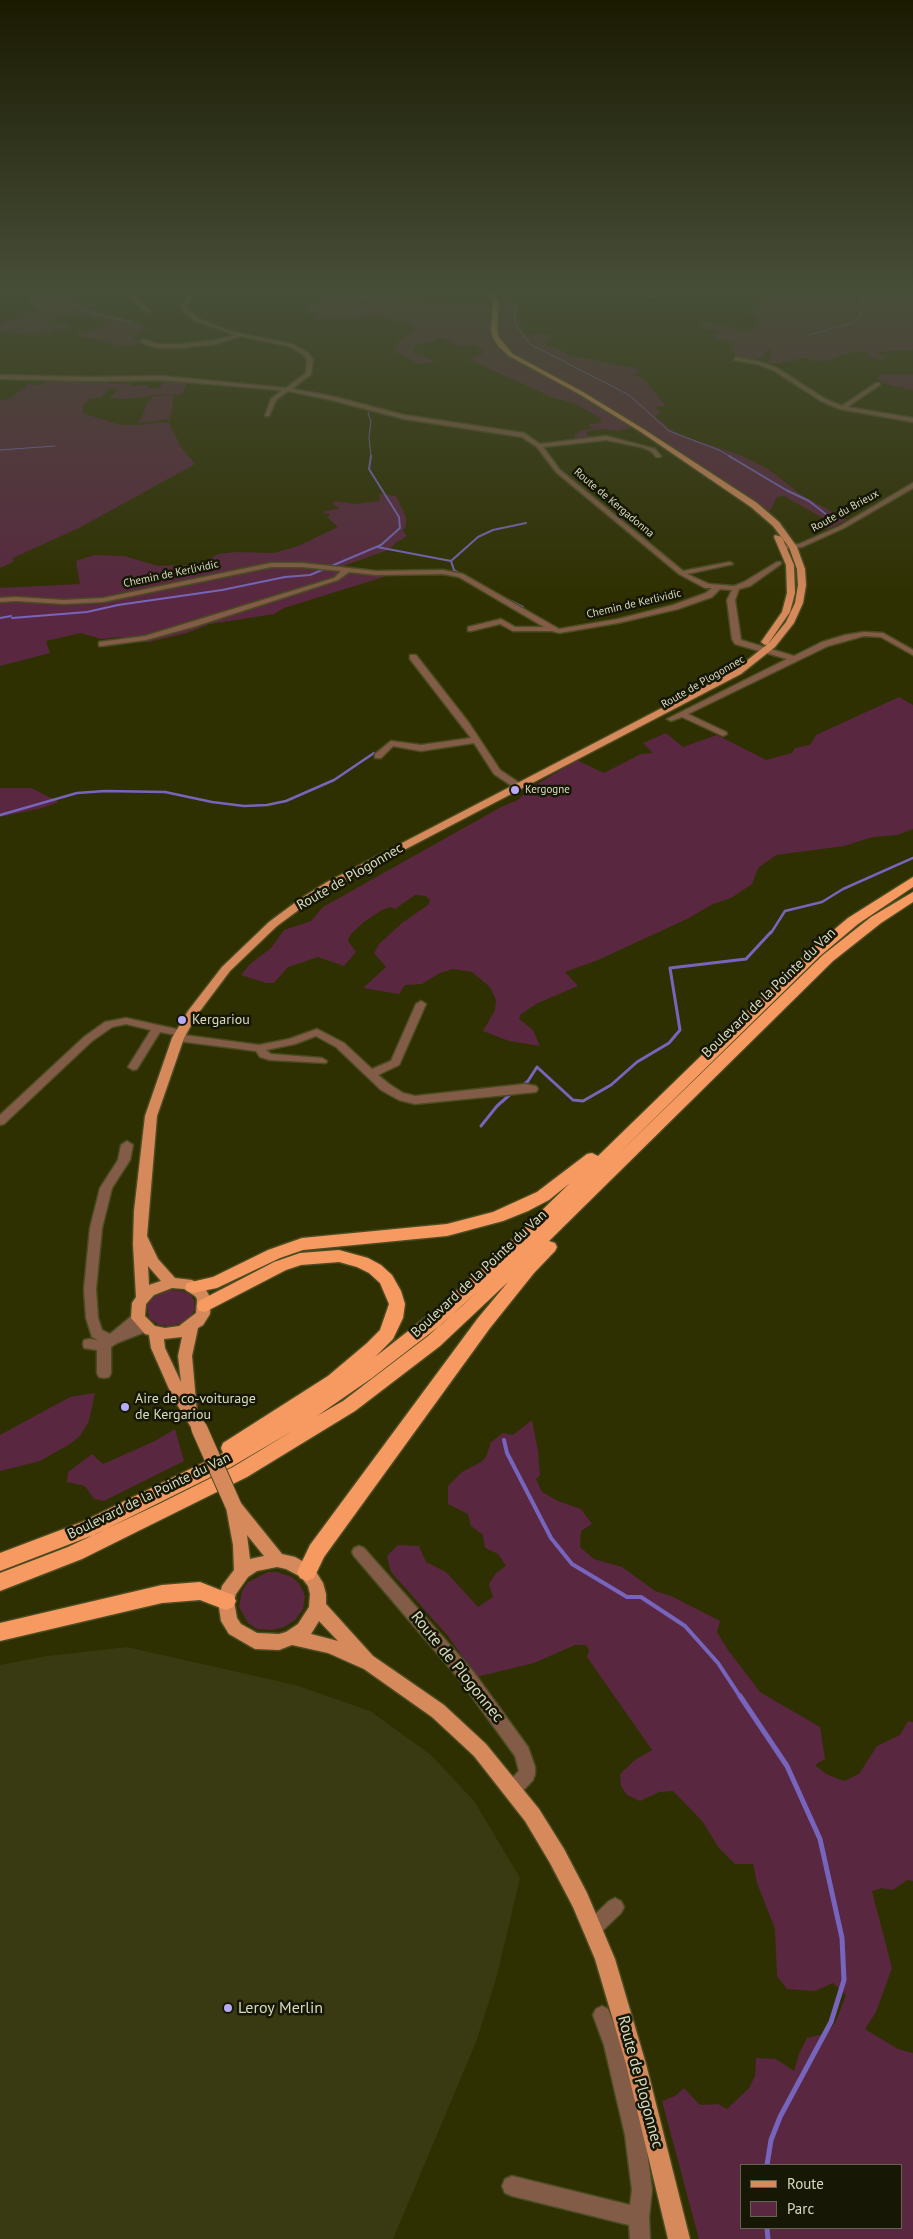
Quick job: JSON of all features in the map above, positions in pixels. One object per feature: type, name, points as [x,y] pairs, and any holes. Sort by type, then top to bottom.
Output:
[{"type":"highway","name":"Boulevard de la Pointe du Van","points":[[0,1562],[89,1528],[224,1462],[284,1428],[394,1352],[463,1295],[815,953],[853,921],[913,881]]},
{"type":"highway","name":"Boulevard de la Pointe du Van","points":[[0,1582],[75,1553],[166,1510],[240,1472],[349,1406],[434,1341],[468,1311],[786,999],[857,934],[913,896]]},
{"type":"highway","points":[[307,1572],[317,1550],[506,1294],[528,1269],[701,1095],[786,999]]},
{"type":"highway","points":[[193,1287],[217,1282],[274,1254],[302,1244],[447,1230],[497,1217],[543,1196],[597,1155],[616,1146]]},
{"type":"highway","points":[[154,1497],[341,1375],[387,1334],[394,1318],[396,1304],[393,1291],[386,1279],[375,1269],[362,1262],[339,1256],[320,1256],[300,1259],[280,1266],[205,1306]]},
{"type":"highway","points":[[0,1632],[162,1594],[200,1590],[226,1601]]},
{"type":"main road","name":"Route de Plogonnec","points":[[143,1296],[140,1244],[142,1197],[151,1116],[166,1069],[180,1036],[208,992],[226,969],[258,937],[294,908],[354,871],[727,679],[761,650],[781,619],[790,599],[792,572],[788,547],[775,532],[756,514],[624,420],[585,395]]},
{"type":"main road","points":[[141,1233],[152,1261],[171,1283]]},
{"type":"main road","points":[[146,1326],[174,1333],[191,1327],[203,1314],[205,1306],[200,1292],[187,1284],[171,1283],[155,1287],[143,1296],[137,1310],[158,1348],[180,1398],[199,1428],[234,1507],[242,1572]]},
{"type":"main road","points":[[191,1327],[185,1356],[191,1413]]},
{"type":"main road","points":[[234,1507],[277,1560]]},
{"type":"main road","points":[[277,1560],[289,1562],[307,1572],[315,1583],[318,1594],[317,1607],[308,1624],[292,1637],[267,1643],[255,1641],[244,1636],[229,1621],[226,1601],[228,1590],[242,1572],[264,1561],[277,1560]]},
{"type":"main road","name":"Route de Plogonnec","points":[[317,1607],[370,1663]]},
{"type":"main road","name":"Route de Plogonnec","points":[[292,1637],[330,1646],[370,1663],[456,1726],[480,1750],[513,1789],[557,1856],[593,1928],[626,2026],[679,2239]]},
{"type":"street","points":[[267,415],[272,401],[278,395]]},
{"type":"street","name":"Route de Kergadonna","points":[[318,395],[404,417],[453,426],[528,433],[558,471],[681,572],[696,582],[717,588],[735,588]]},
{"type":"street","points":[[816,395],[842,408],[913,420]]},
{"type":"street","points":[[842,408],[861,395]]},
{"type":"street","points":[[539,446],[606,438],[644,446],[658,456]]},
{"type":"street","name":"Route du Brieux","points":[[788,547],[802,546],[842,527],[913,485]]},
{"type":"street","points":[[778,562],[747,584],[735,588],[736,591],[731,600],[736,638],[741,644],[795,659]]},
{"type":"street","points":[[681,572],[730,564]]},
{"type":"street","name":"Chemin de Kerlividic","points":[[0,600],[16,598],[64,602],[103,600],[271,565],[302,565],[376,573],[452,572],[484,588],[552,629],[559,631],[662,610],[703,598],[714,592],[717,588]]},
{"type":"street","points":[[102,644],[146,638],[199,623],[336,579],[346,570]]},
{"type":"street","name":"Chemin de Kerlividic","points":[[471,630],[501,621],[513,629],[552,629]]},
{"type":"street","name":"Route de Plogonnec","points":[[671,719],[795,659],[839,640],[864,634],[883,635],[913,653]]},
{"type":"street","points":[[413,657],[476,740],[497,772],[518,786]]},
{"type":"street","name":"Route de Plogonnec","points":[[682,714],[724,734]]},
{"type":"street","points":[[378,756],[391,743],[422,748],[476,740]]},
{"type":"street","points":[[370,1074],[395,1062],[410,1032],[420,1004]]},
{"type":"street","points":[[0,1121],[62,1062],[104,1027],[116,1022],[126,1021],[157,1028],[180,1036],[259,1048],[291,1042],[317,1032],[340,1045],[370,1074],[394,1093],[415,1100],[525,1088],[532,1089]]},
{"type":"street","points":[[133,1067],[157,1028]]},
{"type":"street","points":[[259,1048],[264,1055],[270,1057],[322,1061]]},
{"type":"street","points":[[108,1343],[97,1333],[92,1318],[90,1288],[92,1257],[96,1228],[104,1196],[110,1181],[124,1160],[127,1146]]},
{"type":"street","points":[[89,1344],[108,1343],[146,1326]]},
{"type":"street","points":[[104,1373],[103,1353],[108,1343]]},
{"type":"street","name":"Route de Plogonnec","points":[[359,1552],[466,1675],[515,1741],[526,1760],[527,1774],[513,1789]]},
{"type":"street","points":[[593,1928],[615,1907]]},
{"type":"street","name":"Route de Plogonnec","points":[[602,2016],[613,2045],[635,2135],[642,2190],[639,2217],[640,2239]]},
{"type":"street","points":[[512,2186],[639,2217]]},
{"type":"shaded area","points":[[127,1647],[295,1685],[370,1711],[431,1755],[474,1801],[520,1878],[496,1979],[476,2042],[393,2239],[0,2239],[0,1665],[47,1656]]},
{"type":"green space","points":[[14,395],[103,395],[100,398],[88,398],[90,400],[84,404],[82,413],[120,425],[143,425],[160,422],[168,423],[169,419],[139,423],[147,404],[153,396],[174,395],[169,423],[181,447],[195,464],[79,528],[13,558],[13,562],[0,568],[0,401]]},
{"type":"green space","points":[[112,395],[151,395],[125,399],[110,398]]},
{"type":"green space","points":[[548,395],[657,395],[666,406],[656,407],[660,413],[655,416],[669,428],[683,436],[740,455],[768,469],[800,494],[847,520],[827,530],[828,521],[784,496],[777,497],[770,511],[641,426],[617,431],[603,429],[588,431],[586,434],[594,438],[575,438],[574,436],[581,430],[593,429],[588,424],[601,423],[600,418],[574,403]]},
{"type":"green space","points":[[380,494],[396,496],[406,517],[406,525],[403,531],[407,536],[388,550],[340,567],[393,574],[284,608],[274,614],[210,624],[187,633],[149,642],[133,642],[120,637],[101,639],[81,633],[46,641],[50,653],[0,666],[0,588],[80,584],[76,561],[94,555],[124,556],[158,566],[206,566],[208,559],[219,554],[236,552],[274,553],[298,546],[338,527],[327,517],[331,515],[322,512],[340,508],[334,505],[334,501],[355,504],[379,501]]},
{"type":"green space","points":[[899,697],[913,705],[913,829],[897,835],[873,837],[844,846],[776,855],[758,868],[752,884],[731,898],[713,904],[689,918],[598,960],[565,972],[578,986],[538,1003],[521,1014],[519,1019],[533,1030],[540,1046],[509,1041],[483,1031],[495,1010],[496,1000],[490,987],[472,972],[453,969],[440,973],[422,984],[405,985],[399,994],[363,988],[386,967],[374,953],[379,944],[402,923],[428,905],[430,900],[426,896],[415,895],[395,909],[390,907],[382,910],[365,921],[351,934],[348,941],[356,952],[344,966],[318,957],[288,967],[274,983],[266,983],[241,975],[250,964],[271,948],[284,930],[311,921],[323,907],[501,807],[518,800],[529,789],[577,760],[604,773],[641,754],[653,753],[643,743],[666,733],[683,747],[717,735],[766,760],[792,753],[795,748],[810,745],[816,735]]},
{"type":"green space","points":[[0,788],[31,788],[59,802],[42,808],[0,817]]},
{"type":"green space","points":[[170,1290],[190,1294],[194,1300],[195,1309],[191,1316],[183,1323],[170,1326],[159,1325],[149,1318],[147,1306],[154,1296]]},
{"type":"green space","points":[[95,1393],[89,1421],[80,1436],[40,1461],[0,1471],[0,1435],[70,1397]]},
{"type":"green space","points":[[532,1420],[540,1475],[536,1479],[542,1492],[558,1501],[581,1509],[592,1524],[581,1531],[580,1547],[594,1559],[622,1567],[655,1591],[671,1596],[720,1621],[717,1632],[728,1650],[760,1692],[820,1727],[825,1759],[815,1765],[826,1774],[844,1781],[859,1774],[877,1746],[900,1735],[908,1721],[913,1722],[913,1881],[907,1880],[893,1890],[882,1888],[872,1891],[892,1968],[876,2012],[865,2029],[898,2049],[913,2053],[913,2239],[699,2239],[662,2101],[675,2096],[684,2088],[700,2105],[718,2104],[727,2109],[749,2088],[755,2076],[756,2058],[776,2059],[794,2071],[799,2054],[807,2038],[828,2033],[836,2021],[846,1995],[833,1983],[815,1991],[787,1989],[777,1976],[775,1929],[757,1883],[753,1864],[735,1864],[718,1847],[703,1822],[673,1791],[659,1792],[640,1801],[627,1795],[621,1786],[620,1774],[635,1760],[652,1750],[587,1657],[589,1650],[586,1645],[575,1645],[534,1663],[476,1677],[448,1636],[391,1572],[387,1556],[398,1545],[419,1546],[426,1562],[446,1572],[478,1607],[493,1597],[489,1584],[496,1573],[506,1566],[498,1554],[485,1548],[483,1535],[471,1526],[468,1514],[448,1504],[448,1486],[462,1472],[481,1462],[486,1457],[491,1442],[503,1433],[513,1435]]},
{"type":"green space","points":[[175,1429],[184,1461],[104,1501],[94,1499],[85,1486],[67,1482],[68,1472],[92,1454],[103,1464],[155,1441]]},
{"type":"green space","points":[[268,1572],[277,1572],[292,1577],[299,1583],[305,1596],[303,1609],[295,1620],[284,1627],[272,1630],[257,1629],[248,1623],[239,1607],[242,1591],[248,1582]]},
{"type":"waterway","points":[[630,395],[669,431],[719,450],[731,457]]},
{"type":"waterway","points":[[371,410],[368,414],[371,421],[369,437],[371,456]]},
{"type":"waterway","points":[[0,450],[55,446]]},
{"type":"waterway","points":[[12,618],[87,612],[118,605],[222,590],[285,577],[310,575],[381,545],[400,528],[399,517],[369,469],[371,456]]},
{"type":"waterway","points":[[729,456],[786,490],[809,501],[832,519]]},
{"type":"waterway","points":[[451,561],[478,537],[493,530],[526,523]]},
{"type":"waterway","points":[[377,547],[451,561]]},
{"type":"waterway","points":[[451,561],[454,570],[463,575]]},
{"type":"waterway","points":[[499,595],[523,607]]},
{"type":"waterway","points":[[0,618],[11,616]]},
{"type":"waterway","points":[[0,815],[77,793],[105,791],[165,792],[212,802],[244,806],[267,805],[286,801],[334,780],[374,753]]},
{"type":"waterway","points":[[771,933],[785,911],[822,902],[843,889],[913,858]]},
{"type":"waterway","points":[[522,1086],[528,1081],[537,1067],[573,1100],[583,1101],[611,1085],[637,1062],[669,1043],[680,1030],[670,968],[746,959],[771,932]]},
{"type":"waterway","points":[[481,1126],[497,1106],[513,1092]]},
{"type":"waterway","points":[[504,1440],[507,1453],[551,1538],[572,1564],[627,1597],[641,1597],[685,1626],[718,1663],[741,1698]]},
{"type":"waterway","points":[[740,1696],[787,1766],[820,1839],[842,1938],[844,1980],[831,2022],[780,2117],[771,2140],[767,2164]]},
{"type":"waterway","points":[[767,2229],[768,2239]]},
{"type":"place","name":"Kergogne","points":[[515,790]]},
{"type":"place","name":"Kergariou","points":[[182,1020]]},
{"type":"place","name":"Aire de co-voiturage de Kergariou","points":[[125,1407]]},
{"type":"place","name":"Leroy Merlin","points":[[228,2008]]}]
